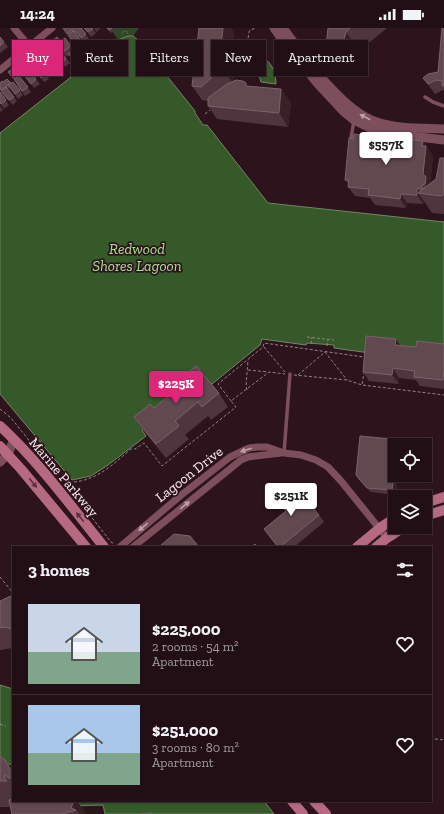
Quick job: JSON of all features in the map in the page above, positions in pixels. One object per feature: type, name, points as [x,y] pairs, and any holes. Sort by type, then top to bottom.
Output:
[{"type":"main road","name":"Marine Parkway","points":[[0,426],[32,459],[103,546]]},
{"type":"main road","name":"Marine Parkway","points":[[2,449],[85,546]]},
{"type":"main road","points":[[432,501],[444,497]]},
{"type":"main road","points":[[432,514],[444,510]]},
{"type":"main road","points":[[358,546],[388,523]]},
{"type":"main road","points":[[377,546],[393,534]]},
{"type":"main road","points":[[293,802],[303,814]]},
{"type":"main road","points":[[315,802],[326,814]]},
{"type":"street","points":[[14,28],[24,40]]},
{"type":"street","points":[[37,40],[52,28]]},
{"type":"street","points":[[274,28],[314,79],[343,111],[354,120],[372,129],[387,133],[444,140]]},
{"type":"street","points":[[283,28],[329,85],[350,107],[361,115],[388,125],[444,129]]},
{"type":"street","points":[[0,70],[12,60]]},
{"type":"street","points":[[0,462],[2,449],[14,439]]},
{"type":"street","name":"Lagoon Drive","points":[[121,546],[180,496],[237,453],[249,448],[267,447],[284,453],[316,460],[328,467],[387,538]]},
{"type":"street","name":"Lagoon Drive","points":[[134,546],[241,460],[260,455],[284,453]]},
{"type":"lane","points":[[425,97],[444,106]]},
{"type":"lane","points":[[350,145],[354,120]]},
{"type":"lane","points":[[351,140],[358,140]]},
{"type":"lane","points":[[284,453],[290,374]]},
{"type":"path","points":[[248,40],[250,30],[256,28]]},
{"type":"path","points":[[205,114],[211,110]]},
{"type":"path","points":[[307,337],[334,340]]},
{"type":"path","points":[[311,344],[312,337]]},
{"type":"path","points":[[327,346],[328,339]]},
{"type":"path","points":[[62,482],[79,482],[94,476],[109,468],[131,449],[135,449],[144,443],[162,466],[236,407],[218,384],[263,347],[264,343],[365,357]]},
{"type":"path","points":[[248,370],[286,374],[263,347]]},
{"type":"path","points":[[298,375],[325,352]]},
{"type":"path","points":[[325,352],[347,380]]},
{"type":"path","points":[[247,390],[248,359]]},
{"type":"path","points":[[362,385],[364,371]]},
{"type":"path","points":[[232,401],[269,372]]},
{"type":"path","points":[[290,374],[347,380],[362,385],[444,395]]},
{"type":"path","points":[[0,577],[12,592]]},
{"type":"path","points":[[0,724],[6,726]]},
{"type":"path","points":[[435,739],[444,740]]},
{"type":"green space","points":[[110,28],[139,28],[133,36],[128,36],[118,40]]},
{"type":"water","name":"Redwood Shores Lagoon","points":[[128,36],[133,36],[138,40],[136,40],[136,76],[167,76],[195,111],[203,125],[207,125],[268,203],[444,222],[444,352],[370,353],[334,348],[334,345],[307,343],[306,345],[262,339],[260,345],[212,384],[205,378],[142,430],[146,436],[108,465],[91,476],[72,480],[0,394],[0,133],[72,76],[128,76],[128,40],[118,40]]},
{"type":"water","points":[[266,60],[272,67],[276,78],[276,84],[261,82],[259,77],[266,76]]},
{"type":"water","points":[[0,685],[12,689],[12,765],[0,762]]},
{"type":"water","points":[[38,802],[265,802],[274,814],[105,814],[103,805],[38,807]]},
{"type":"building","points":[[63,28],[81,28],[86,34],[81,38],[77,32],[72,30],[67,34]]},
{"type":"building","points":[[84,28],[92,28],[93,29],[88,32]]},
{"type":"building","points":[[199,28],[223,28],[222,40],[211,40],[211,76],[213,76],[201,87],[192,86],[193,76],[203,76],[203,40],[198,40]]},
{"type":"building","points":[[328,28],[350,28],[346,32],[344,40],[327,40]]},
{"type":"building","points":[[442,28],[444,28],[444,86],[442,86],[442,81],[436,80],[428,84],[423,78],[428,74],[438,72]]},
{"type":"building","points":[[73,31],[80,39],[72,40],[68,35]]},
{"type":"building","points":[[0,37],[4,42],[0,46]]},
{"type":"building","points":[[65,38],[71,46],[63,52],[63,40]]},
{"type":"building","points":[[12,69],[12,76],[15,76],[13,78],[8,72]]},
{"type":"building","points":[[19,76],[28,87],[22,91],[14,79]]},
{"type":"building","points":[[25,76],[34,76],[36,79],[31,84]]},
{"type":"building","points":[[7,79],[11,83],[1,90],[0,83]]},
{"type":"building","points":[[236,80],[243,81],[246,83],[246,86],[281,89],[279,113],[208,106],[208,98],[227,84]]},
{"type":"building","points":[[13,82],[20,90],[15,94],[8,85]]},
{"type":"building","points":[[6,87],[14,97],[9,100],[1,91]]},
{"type":"building","points":[[0,92],[6,100],[1,104],[0,103]]},
{"type":"building","points":[[354,134],[423,141],[422,146],[426,146],[423,174],[426,177],[425,184],[422,185],[422,189],[417,188],[417,195],[401,194],[400,199],[368,195],[369,189],[348,187],[349,180],[345,180],[349,138],[353,139]]},
{"type":"building","points":[[440,158],[444,158],[444,194],[441,196],[418,193],[436,179]]},
{"type":"building","points":[[366,336],[396,339],[395,345],[416,347],[417,341],[444,344],[443,380],[414,377],[415,371],[393,368],[392,375],[363,372]]},
{"type":"building","points":[[196,366],[219,393],[202,407],[198,402],[175,421],[179,426],[156,444],[134,417],[150,404],[154,408],[183,384],[180,379]]},
{"type":"building","points":[[360,436],[388,439],[388,482],[393,482],[392,490],[367,488],[356,475]]},
{"type":"building","points":[[285,484],[296,488],[319,515],[281,546],[277,546],[264,529],[286,511],[283,507]]},
{"type":"building","points":[[174,534],[190,536],[198,546],[160,546]]},
{"type":"building","points":[[12,595],[11,629],[6,627],[0,628],[0,601]]},
{"type":"building","points":[[0,756],[6,761],[10,769],[10,779],[5,775],[4,777],[7,781],[0,781]]},
{"type":"building","points":[[12,799],[12,802],[74,802],[71,808],[76,810],[62,814],[12,814],[9,800]]}]
